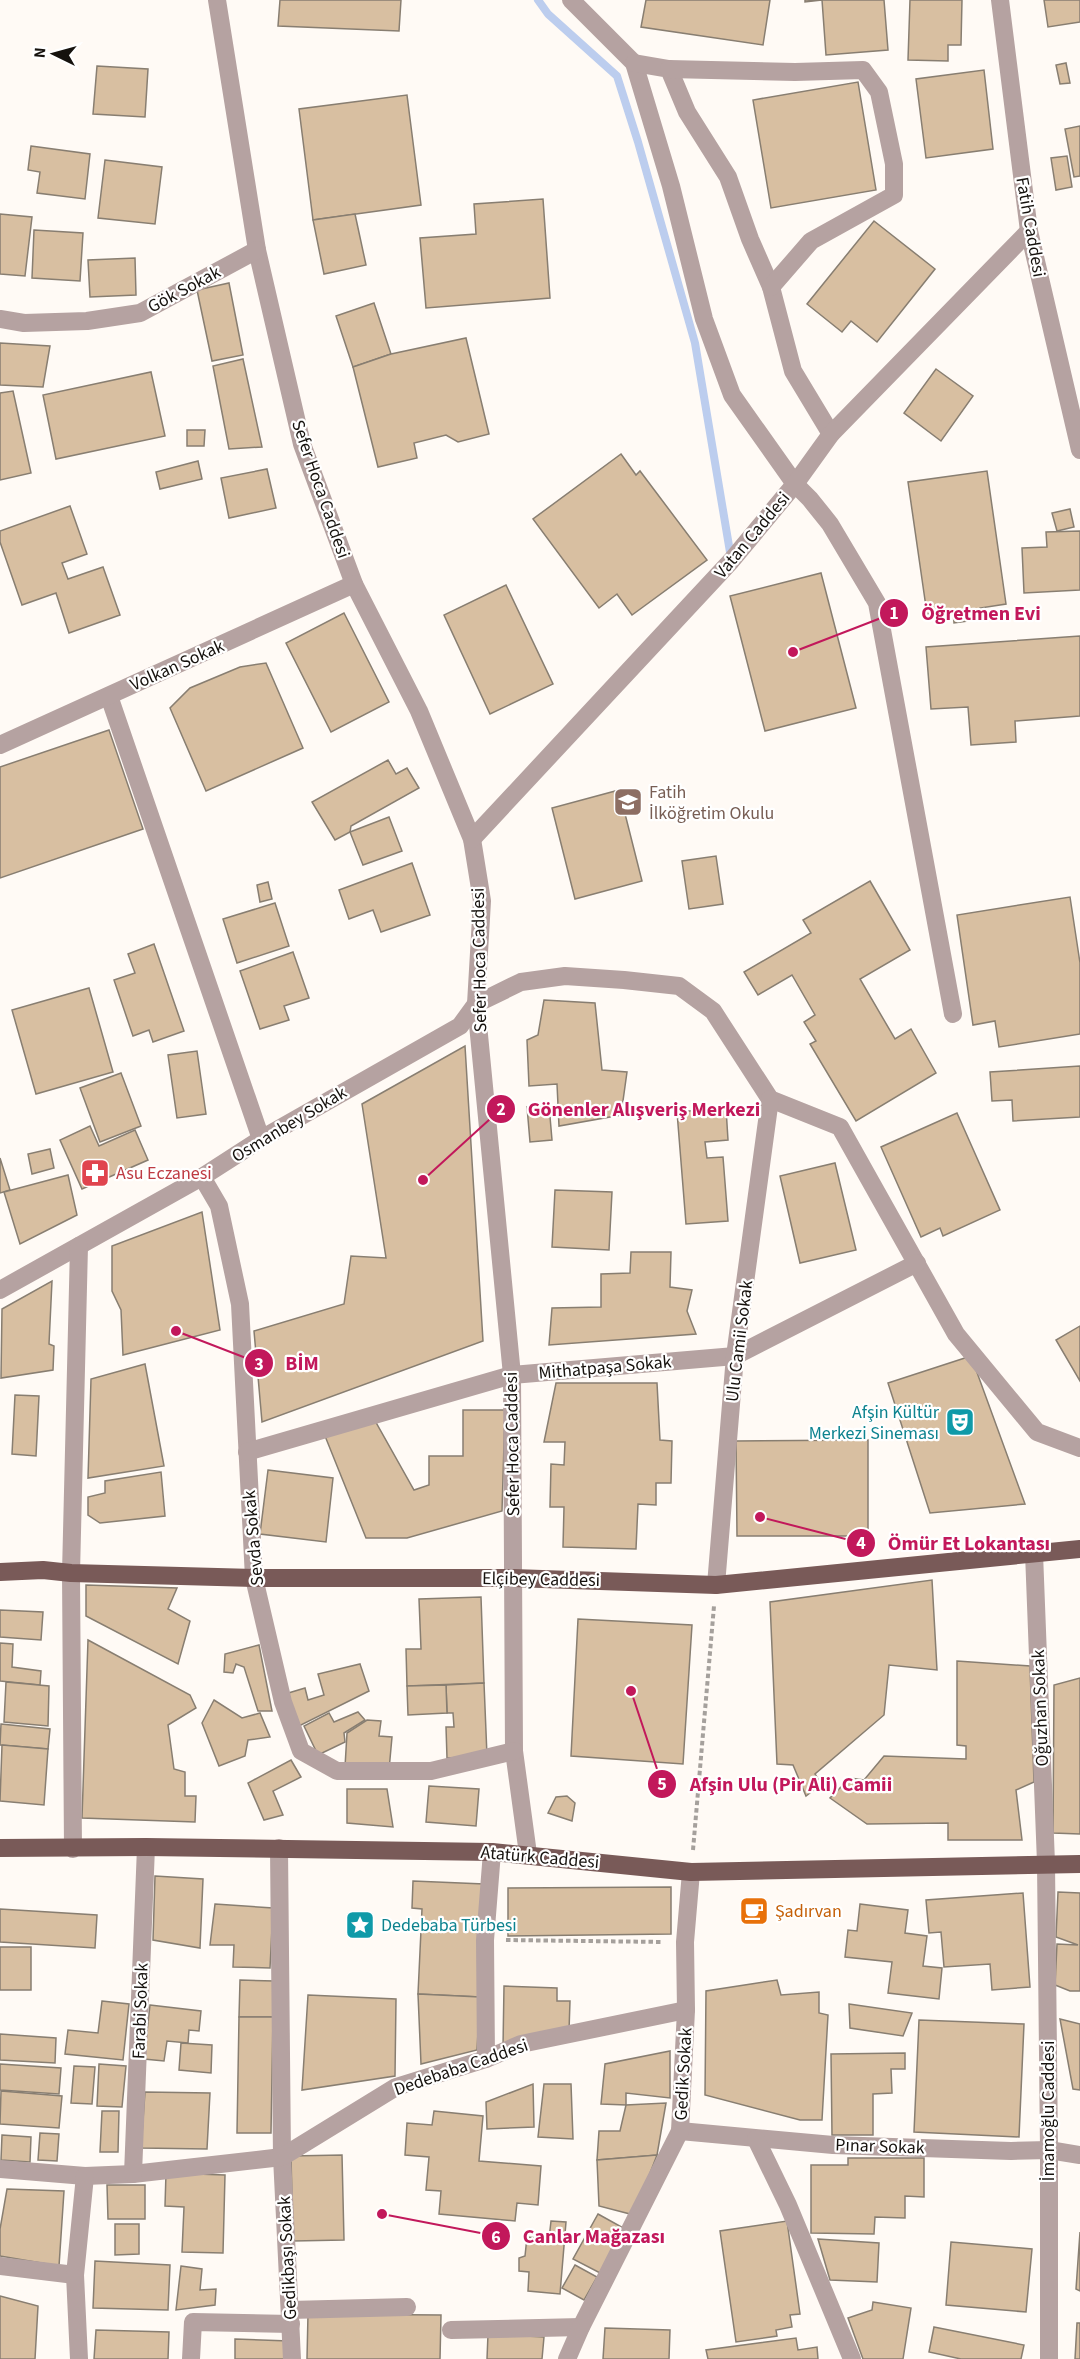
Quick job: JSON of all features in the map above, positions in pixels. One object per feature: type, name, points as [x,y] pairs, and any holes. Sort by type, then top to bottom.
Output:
[{"type":"main road","name":"Elçibey Caddesi","points":[[0,1572],[44,1570],[71,1573],[254,1578],[513,1578],[716,1585],[1080,1549]]},
{"type":"main road","name":"Atatürk Caddesi","points":[[0,1848],[279,1848],[492,1852],[691,1872],[1080,1864]]},
{"type":"street","name":"Sefer Hoca Caddesi","points":[[217,0],[257,250],[302,444],[354,584],[419,711],[472,839],[482,901],[476,1004],[512,1375],[514,1751],[528,1854]]},
{"type":"street","points":[[571,0],[634,63],[671,186],[704,319],[732,395],[795,484],[830,524],[877,603],[953,1014]]},
{"type":"street","name":"Fatih Caddesi","points":[[1000,0],[1029,231],[1079,436]]},
{"type":"street","points":[[634,63],[669,69],[795,72],[863,70],[879,92],[894,164],[894,195],[811,240],[771,287]]},
{"type":"street","points":[[669,69],[687,112],[728,177],[750,240],[771,287],[793,371],[831,434]]},
{"type":"street","name":"Vatan Caddesi","points":[[472,839],[731,561],[795,484],[831,434],[1029,231]]},
{"type":"street","name":"Gök Sokak","points":[[0,319],[24,323],[87,321],[140,313],[257,250]]},
{"type":"street","name":"Volkan Sokak","points":[[0,745],[354,584]]},
{"type":"street","points":[[109,696],[261,1138]]},
{"type":"street","points":[[476,1004],[521,982],[565,976],[679,986],[713,1011],[770,1099],[840,1127],[956,1334],[1037,1432],[1080,1448]]},
{"type":"street","name":"Osmanbey Sokak","points":[[0,1290],[202,1177],[261,1138],[460,1026],[476,1004]]},
{"type":"street","name":"Ulu Camii Sokak","points":[[716,1585],[735,1356],[770,1099]]},
{"type":"street","name":"Sevda Sokak","points":[[202,1177],[219,1206],[240,1304],[254,1578],[283,1702],[301,1751],[337,1772],[431,1771],[514,1751]]},
{"type":"street","points":[[73,1849],[71,1573],[79,1246]]},
{"type":"street","name":"Mithatpaşa Sokak","points":[[247,1452],[512,1375],[735,1356],[916,1263]]},
{"type":"street","name":"Oğuzhan Sokak","points":[[1034,1553],[1046,1863]]},
{"type":"street","name":"Farabi Sokak","points":[[134,2174],[146,1847]]},
{"type":"street","name":"Gedikbaşı Sokak","points":[[279,1848],[282,2157],[292,2359]]},
{"type":"street","points":[[486,2059],[486,1940],[492,1852]]},
{"type":"street","name":"İmamoğlu Caddesi","points":[[1046,1863],[1049,2359]]},
{"type":"street","name":"Gedik Sokak","points":[[567,2359],[680,2131],[686,2010],[685,1942],[691,1872]]},
{"type":"street","name":"Dedebaba Caddesi","points":[[0,2169],[85,2176],[134,2174],[282,2157],[396,2087],[486,2059],[521,2044],[686,2010]]},
{"type":"street","name":"Pınar Sokak","points":[[680,2131],[832,2145],[1011,2151],[1049,2150],[1080,2155]]},
{"type":"street","points":[[756,2139],[788,2205],[852,2359]]},
{"type":"street","points":[[80,2359],[75,2274],[85,2176]]},
{"type":"street","points":[[0,2266],[75,2274]]},
{"type":"street","points":[[191,2359],[194,2322],[407,2307]]},
{"type":"street","points":[[451,2330],[581,2327]]},
{"type":"path","points":[[691,1872],[716,1585]]},
{"type":"path","points":[[486,1940],[685,1942]]},
{"type":"building","points":[[280,0],[401,0],[399,31],[278,26]]},
{"type":"building","points":[[646,0],[770,0],[763,45],[641,27]]},
{"type":"building","points":[[822,0],[884,0],[888,50],[826,55]]},
{"type":"building","points":[[910,0],[962,0],[961,45],[948,45],[948,61],[908,60]]},
{"type":"building","points":[[1044,0],[1080,0],[1080,22],[1048,27]]},
{"type":"building","points":[[1066,63],[1070,83],[1060,84],[1056,65]]},
{"type":"building","points":[[97,66],[148,69],[145,117],[93,114]]},
{"type":"building","points":[[984,70],[993,149],[926,158],[916,79]]},
{"type":"building","points":[[858,82],[876,190],[771,208],[753,100]]},
{"type":"building","points":[[407,95],[421,205],[313,220],[299,109]]},
{"type":"building","points":[[1080,126],[1080,176],[1074,177],[1065,129]]},
{"type":"building","points":[[31,146],[90,154],[85,199],[37,193],[40,172],[28,170]]},
{"type":"building","points":[[1067,156],[1072,187],[1056,190],[1051,158]]},
{"type":"building","points":[[105,160],[162,167],[155,224],[98,218]]},
{"type":"building","points":[[543,199],[550,298],[426,308],[420,238],[476,234],[474,204]]},
{"type":"building","points":[[0,214],[32,217],[25,276],[0,274]]},
{"type":"building","points":[[355,214],[366,265],[324,274],[313,220]]},
{"type":"building","points":[[874,221],[935,269],[877,342],[851,321],[842,332],[807,304]]},
{"type":"building","points":[[34,230],[83,233],[80,281],[32,278]]},
{"type":"building","points":[[135,258],[136,295],[90,297],[88,260]]},
{"type":"building","points":[[229,283],[243,355],[212,361],[197,290]]},
{"type":"building","points":[[374,303],[391,354],[353,367],[336,316]]},
{"type":"building","points":[[466,338],[489,434],[458,442],[446,435],[414,443],[417,458],[378,467],[353,367],[391,354]]},
{"type":"building","points":[[0,343],[50,346],[43,387],[0,385]]},
{"type":"building","points":[[243,359],[262,447],[229,449],[213,366]]},
{"type":"building","points":[[936,369],[973,396],[941,441],[904,413]]},
{"type":"building","points":[[151,372],[165,436],[56,459],[43,395]]},
{"type":"building","points":[[13,391],[31,473],[0,480],[0,393]]},
{"type":"building","points":[[187,430],[205,430],[204,446],[187,446]]},
{"type":"building","points":[[621,454],[636,475],[640,471],[707,560],[632,615],[617,594],[599,608],[533,519]]},
{"type":"building","points":[[198,461],[202,479],[160,489],[156,472]]},
{"type":"building","points":[[267,469],[276,508],[229,518],[221,478]]},
{"type":"building","points":[[987,471],[1006,604],[980,608],[982,619],[954,623],[953,611],[927,614],[908,482]]},
{"type":"building","points":[[70,506],[87,554],[62,563],[68,579],[103,567],[120,615],[69,633],[56,593],[22,605],[0,542],[0,531]]},
{"type":"building","points":[[1070,509],[1074,527],[1057,531],[1052,513]]},
{"type":"building","points":[[1080,531],[1080,590],[1024,593],[1022,548],[1047,547],[1046,532]]},
{"type":"building","points":[[821,573],[856,708],[765,731],[730,596]]},
{"type":"building","points":[[506,585],[553,684],[490,714],[444,615]]},
{"type":"building","points":[[344,613],[389,702],[331,732],[286,643]]},
{"type":"building","points":[[1080,636],[1080,716],[1015,721],[1016,742],[971,745],[968,707],[931,709],[926,647]]},
{"type":"building","points":[[266,663],[303,748],[206,791],[170,708],[190,688],[240,667]]},
{"type":"building","points":[[109,730],[143,829],[0,878],[0,767]]},
{"type":"building","points":[[388,760],[396,774],[407,768],[419,788],[351,826],[350,832],[335,840],[312,802]]},
{"type":"building","points":[[619,790],[642,881],[575,899],[552,808]]},
{"type":"building","points":[[389,817],[402,851],[363,865],[350,832]]},
{"type":"building","points":[[716,856],[723,904],[689,909],[682,861]]},
{"type":"building","points":[[412,863],[430,915],[381,932],[373,910],[349,919],[339,890]]},
{"type":"building","points":[[870,881],[910,950],[860,979],[895,1039],[911,1029],[936,1073],[856,1121],[810,1044],[816,1041],[804,1022],[815,1015],[792,975],[758,995],[744,972],[811,933],[803,920]]},
{"type":"building","points":[[268,882],[272,899],[260,902],[257,885]]},
{"type":"building","points":[[1070,897],[1080,963],[1080,1034],[999,1047],[995,1021],[973,1025],[957,915]]},
{"type":"building","points":[[275,903],[289,946],[237,963],[223,919]]},
{"type":"building","points":[[154,944],[184,1031],[153,1042],[149,1030],[133,1036],[114,980],[135,973],[128,954]]},
{"type":"building","points":[[293,952],[309,998],[284,1006],[289,1020],[260,1029],[240,971]]},
{"type":"building","points":[[89,988],[113,1072],[36,1094],[12,1010]]},
{"type":"building","points":[[544,1000],[595,1003],[602,1070],[627,1072],[621,1115],[559,1126],[557,1084],[529,1086],[527,1040],[538,1035]]},
{"type":"building","points":[[465,1046],[483,1341],[262,1422],[254,1331],[344,1304],[351,1256],[386,1258],[362,1104]]},
{"type":"building","points":[[197,1051],[206,1114],[177,1118],[168,1055]]},
{"type":"building","points":[[1080,1066],[1080,1117],[1013,1121],[1012,1100],[992,1101],[990,1072]]},
{"type":"building","points":[[121,1073],[141,1126],[100,1142],[80,1088]]},
{"type":"building","points":[[549,1105],[552,1140],[530,1142],[527,1107]]},
{"type":"building","points":[[726,1108],[728,1140],[705,1142],[707,1158],[723,1157],[728,1221],[686,1224],[677,1112]]},
{"type":"building","points":[[957,1113],[1000,1210],[943,1236],[940,1228],[921,1237],[881,1147]]},
{"type":"building","points":[[90,1126],[99,1146],[135,1130],[148,1160],[82,1189],[60,1140]]},
{"type":"building","points":[[50,1149],[54,1168],[32,1174],[28,1154]]},
{"type":"building","points":[[0,1158],[10,1190],[0,1193]]},
{"type":"building","points":[[835,1163],[856,1250],[800,1263],[780,1176]]},
{"type":"building","points":[[68,1175],[77,1215],[20,1244],[4,1192]]},
{"type":"building","points":[[555,1190],[612,1192],[609,1250],[552,1247]]},
{"type":"building","points":[[202,1212],[220,1330],[123,1355],[121,1310],[112,1291],[112,1246]]},
{"type":"building","points":[[631,1252],[671,1252],[670,1287],[692,1290],[687,1311],[696,1334],[549,1345],[552,1308],[601,1307],[601,1274],[630,1273]]},
{"type":"building","points":[[52,1281],[49,1344],[54,1346],[53,1370],[1,1378],[2,1309]]},
{"type":"building","points":[[1080,1326],[1080,1381],[1056,1340]]},
{"type":"building","points":[[971,1356],[1025,1504],[930,1513],[888,1383]]},
{"type":"building","points":[[145,1364],[164,1466],[88,1478],[91,1379]]},
{"type":"building","points":[[556,1383],[657,1383],[660,1440],[672,1441],[671,1483],[656,1483],[656,1505],[638,1504],[636,1549],[563,1547],[564,1507],[550,1507],[551,1464],[564,1465],[565,1442],[544,1442]]},
{"type":"building","points":[[15,1395],[39,1396],[36,1456],[12,1454]]},
{"type":"building","points":[[463,1410],[505,1410],[502,1511],[407,1538],[366,1538],[325,1436],[374,1419],[414,1490],[429,1485],[429,1456],[463,1456]]},
{"type":"building","points":[[868,1440],[868,1536],[737,1536],[736,1441]]},
{"type":"building","points":[[268,1470],[333,1478],[326,1542],[260,1534]]},
{"type":"building","points":[[161,1472],[165,1516],[100,1523],[88,1515],[88,1497],[105,1493],[105,1481]]},
{"type":"building","points":[[932,1580],[937,1670],[889,1665],[884,1715],[815,1774],[821,1784],[806,1796],[793,1765],[777,1764],[770,1602]]},
{"type":"building","points":[[86,1585],[177,1588],[168,1609],[190,1621],[178,1664],[86,1616]]},
{"type":"building","points":[[481,1597],[484,1683],[407,1686],[406,1649],[421,1649],[419,1599]]},
{"type":"building","points":[[0,1610],[43,1612],[41,1640],[0,1637]]},
{"type":"building","points":[[578,1619],[692,1625],[683,1764],[571,1756]]},
{"type":"building","points":[[88,1640],[190,1695],[196,1708],[168,1725],[174,1769],[185,1772],[185,1796],[196,1796],[195,1822],[82,1818]]},
{"type":"building","points":[[0,1643],[13,1644],[12,1667],[41,1671],[40,1685],[0,1681]]},
{"type":"building","points":[[259,1645],[272,1711],[258,1711],[244,1667],[236,1664],[233,1673],[224,1672],[225,1654]]},
{"type":"building","points":[[957,1661],[1030,1666],[1034,1782],[1016,1790],[1022,1840],[948,1840],[948,1823],[867,1824],[830,1798],[850,1778],[864,1780],[884,1756],[966,1759],[966,1746],[957,1745]]},
{"type":"building","points":[[360,1664],[369,1691],[297,1727],[285,1694],[305,1688],[308,1700],[324,1695],[318,1674]]},
{"type":"building","points":[[1080,1678],[1080,1834],[1053,1833],[1054,1685]]},
{"type":"building","points":[[6,1682],[49,1686],[48,1726],[4,1722]]},
{"type":"building","points":[[484,1683],[487,1756],[447,1758],[446,1727],[454,1727],[453,1713],[447,1713],[446,1685]]},
{"type":"building","points":[[446,1685],[447,1713],[408,1715],[407,1686]]},
{"type":"building","points":[[214,1700],[242,1718],[260,1713],[270,1737],[248,1740],[245,1756],[219,1766],[202,1723]]},
{"type":"building","points":[[358,1712],[365,1720],[344,1733],[345,1742],[318,1755],[304,1726],[329,1713],[334,1722]]},
{"type":"building","points":[[367,1720],[381,1721],[379,1736],[392,1737],[389,1770],[345,1767],[347,1733]]},
{"type":"building","points":[[1,1724],[50,1729],[48,1749],[0,1745]]},
{"type":"building","points":[[2,1745],[48,1749],[44,1805],[0,1801]]},
{"type":"building","points":[[291,1760],[301,1777],[273,1791],[283,1815],[264,1820],[248,1783]]},
{"type":"building","points":[[429,1786],[479,1789],[476,1826],[426,1822]]},
{"type":"building","points":[[347,1789],[387,1789],[393,1827],[347,1823]]},
{"type":"building","points":[[567,1796],[575,1803],[572,1821],[548,1813],[556,1797]]},
{"type":"building","points":[[155,1876],[203,1879],[200,1948],[153,1940]]},
{"type":"building","points":[[413,1881],[484,1884],[480,1997],[418,1994],[422,1909],[412,1908]]},
{"type":"building","points":[[671,1887],[671,1934],[508,1936],[508,1888]]},
{"type":"building","points":[[1058,1892],[1080,1893],[1080,1991],[1070,1991],[1055,1985],[1057,1944],[1078,1945],[1056,1937]]},
{"type":"building","points":[[1023,1893],[1030,1987],[992,1990],[990,1964],[944,1967],[941,1932],[929,1933],[926,1900]]},
{"type":"building","points":[[215,1904],[273,1908],[270,1968],[233,1967],[234,1945],[210,1945]]},
{"type":"building","points":[[860,1904],[908,1910],[905,1933],[927,1936],[923,1966],[942,1968],[939,1999],[888,1993],[892,1962],[845,1957],[848,1930],[857,1931]]},
{"type":"building","points":[[0,1909],[97,1915],[95,1948],[0,1942]]},
{"type":"building","points":[[0,1947],[31,1947],[31,1990],[0,1990]]},
{"type":"building","points":[[240,1980],[274,1981],[273,2017],[239,2017]]},
{"type":"building","points":[[777,1980],[781,1995],[819,1992],[819,2013],[828,2015],[822,2120],[800,2120],[705,2095],[706,1991]]},
{"type":"building","points":[[504,1986],[557,1988],[557,2001],[570,2001],[569,2031],[503,2047]]},
{"type":"building","points":[[418,1994],[480,1997],[477,2050],[421,2064]]},
{"type":"building","points":[[308,1995],[396,1999],[395,2076],[302,2090]]},
{"type":"building","points":[[102,2001],[129,2004],[123,2060],[65,2054],[68,2030],[98,2033]]},
{"type":"building","points":[[849,2004],[912,2013],[903,2036],[850,2028]]},
{"type":"building","points":[[150,2005],[201,2011],[199,2031],[189,2030],[188,2043],[167,2041],[164,2061],[144,2059]]},
{"type":"building","points":[[239,2017],[273,2017],[271,2133],[237,2133]]},
{"type":"building","points":[[1060,2019],[1080,2024],[1080,2090],[1073,2089]]},
{"type":"building","points":[[919,2020],[1024,2024],[1019,2137],[914,2132]]},
{"type":"building","points":[[0,2034],[56,2038],[55,2063],[0,2060]]},
{"type":"building","points":[[181,2043],[212,2045],[211,2073],[179,2070]]},
{"type":"building","points":[[670,2051],[670,2098],[626,2093],[626,2105],[601,2104],[605,2064]]},
{"type":"building","points":[[905,2053],[905,2069],[891,2069],[892,2093],[873,2094],[873,2135],[832,2135],[831,2054]]},
{"type":"building","points":[[0,2064],[61,2068],[59,2094],[0,2090]]},
{"type":"building","points":[[99,2064],[126,2066],[122,2107],[97,2106]]},
{"type":"building","points":[[74,2066],[95,2067],[92,2104],[71,2103]]},
{"type":"building","points":[[533,2084],[534,2127],[487,2129],[486,2102]]},
{"type":"building","points":[[544,2084],[571,2084],[573,2139],[538,2137]]},
{"type":"building","points":[[1,2091],[62,2096],[59,2128],[0,2124]]},
{"type":"building","points":[[145,2092],[210,2093],[207,2149],[141,2148]]},
{"type":"building","points":[[666,2103],[657,2155],[597,2160],[599,2131],[620,2131],[626,2105]]},
{"type":"building","points":[[102,2111],[119,2111],[118,2152],[100,2152]]},
{"type":"building","points":[[434,2111],[483,2116],[479,2161],[541,2166],[538,2205],[517,2203],[515,2221],[439,2214],[441,2191],[426,2190],[429,2157],[405,2155],[407,2123],[432,2125]]},
{"type":"building","points":[[40,2133],[59,2134],[57,2161],[38,2160]]},
{"type":"building","points":[[2,2135],[31,2137],[30,2162],[1,2160]]},
{"type":"building","points":[[342,2155],[344,2240],[293,2241],[291,2156]]},
{"type":"building","points":[[657,2155],[634,2215],[599,2206],[597,2160]]},
{"type":"building","points":[[848,2158],[924,2158],[924,2197],[905,2196],[905,2218],[875,2217],[874,2234],[811,2233],[811,2165],[848,2165]]},
{"type":"building","points":[[166,2173],[225,2175],[223,2253],[182,2252],[184,2207],[165,2206]]},
{"type":"building","points":[[107,2185],[145,2185],[145,2219],[108,2219]]},
{"type":"building","points":[[7,2189],[64,2191],[59,2266],[0,2256],[0,2229]]},
{"type":"building","points":[[598,2214],[627,2230],[602,2274],[573,2259]]},
{"type":"building","points":[[551,2221],[566,2222],[560,2294],[528,2291],[529,2272],[519,2271],[519,2258],[525,2256],[527,2237],[549,2239]]},
{"type":"building","points":[[787,2221],[800,2314],[790,2315],[792,2327],[776,2330],[777,2336],[736,2342],[720,2231]]},
{"type":"building","points":[[115,2224],[139,2224],[139,2254],[115,2255]]},
{"type":"building","points":[[1080,2232],[1080,2291],[1076,2289]]},
{"type":"building","points":[[818,2239],[879,2243],[877,2282],[830,2280]]},
{"type":"building","points":[[951,2242],[1032,2249],[1026,2312],[946,2305]]},
{"type":"building","points":[[95,2261],[170,2265],[168,2310],[93,2308]]},
{"type":"building","points":[[575,2265],[597,2277],[584,2300],[562,2288]]},
{"type":"building","points":[[181,2266],[202,2269],[200,2290],[216,2289],[215,2305],[176,2310]]},
{"type":"building","points":[[0,2296],[38,2306],[35,2359],[0,2359]]},
{"type":"building","points":[[873,2302],[911,2308],[903,2359],[863,2359],[848,2318],[872,2310]]},
{"type":"building","points":[[308,2314],[441,2315],[440,2359],[307,2359]]},
{"type":"building","points":[[1077,2323],[1080,2323],[1080,2359],[1075,2359]]},
{"type":"building","points":[[934,2327],[1024,2345],[1021,2359],[961,2359],[929,2352]]},
{"type":"building","points":[[605,2328],[670,2330],[669,2359],[603,2359]]},
{"type":"building","points":[[96,2330],[169,2332],[168,2359],[94,2359]]},
{"type":"building","points":[[488,2334],[544,2337],[542,2359],[487,2359]]},
{"type":"building","points":[[796,2338],[798,2350],[817,2347],[818,2359],[708,2359],[706,2350]]},
{"type":"building","points":[[235,2339],[289,2341],[288,2359],[235,2359]]},
{"type":"waterway","points":[[538,0],[548,14],[617,76],[695,343],[731,558]]},
{"type":"place","name":"Öğretmen Evi","points":[[793,652]]},
{"type":"place","name":"Fatih İlköğretim Okulu","points":[[628,802]]},
{"type":"place","name":"Asu Eczanesi","points":[[95,1173]]},
{"type":"place","name":"Gönenler Alışveriş Merkezi","points":[[423,1180]]},
{"type":"place","name":"BİM","points":[[176,1331]]},
{"type":"place","name":"Afşin Kültür Merkezi Sineması","points":[[960,1422]]},
{"type":"place","name":"Ömür Et Lokantası","points":[[760,1517]]},
{"type":"place","name":"Afşin Ulu (Pir Ali) Camii","points":[[631,1691]]},
{"type":"place","name":"Şadırvan","points":[[754,1911]]},
{"type":"place","name":"Dedebaba Türbesi","points":[[360,1925]]},
{"type":"place","name":"Canlar Mağazası","points":[[382,2214]]}]
